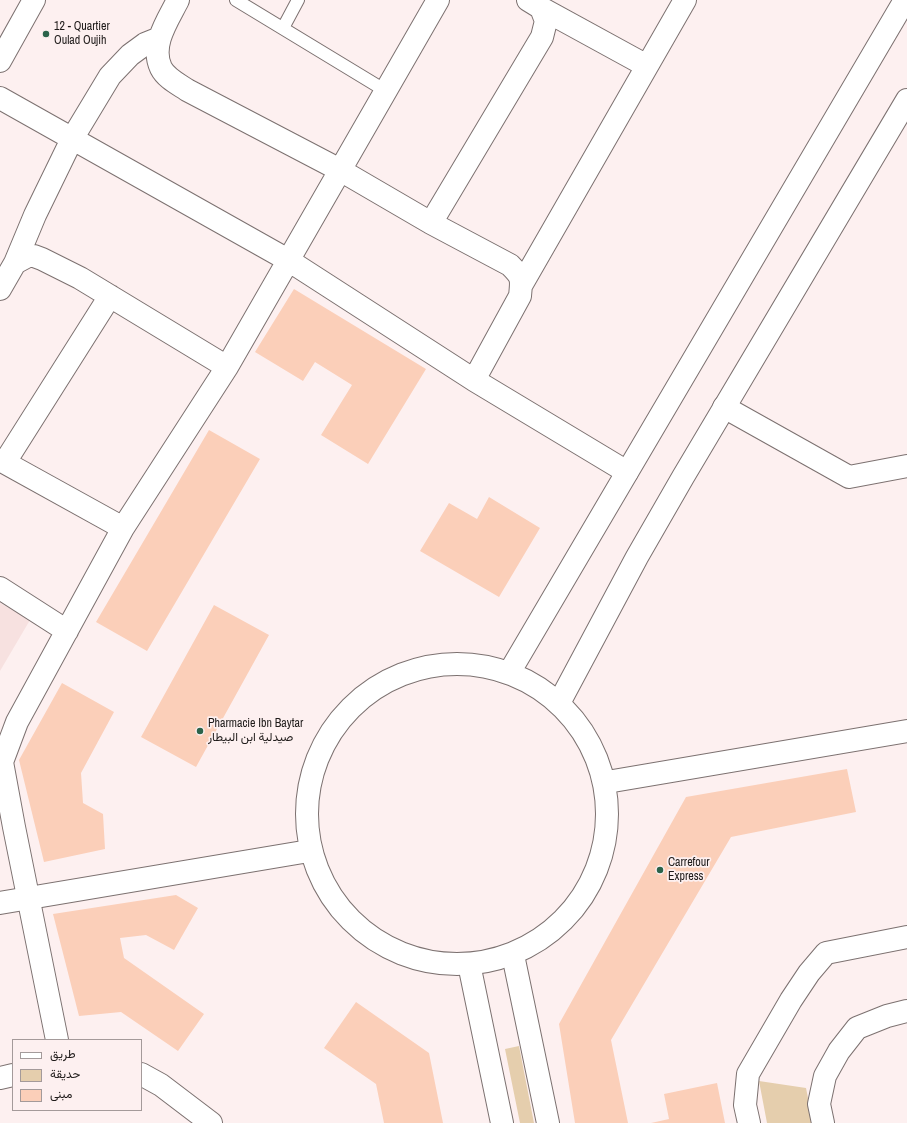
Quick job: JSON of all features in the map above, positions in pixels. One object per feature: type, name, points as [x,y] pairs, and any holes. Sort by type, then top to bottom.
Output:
[{"type":"street","points":[[0,61],[34,0]]},
{"type":"street","points":[[178,0],[160,38],[158,57],[161,69],[170,78],[187,90],[340,170],[431,223],[510,264],[519,275],[522,284]]},
{"type":"street","points":[[57,1039],[2,762],[17,722],[123,528],[227,367],[438,0]]},
{"type":"street","points":[[474,380],[520,296],[522,284],[685,0]]},
{"type":"street","points":[[509,673],[905,0]]},
{"type":"street","points":[[535,4],[647,66]]},
{"type":"street","points":[[431,223],[542,37],[546,21],[535,4]]},
{"type":"street","points":[[0,289],[15,263],[35,215],[72,138],[110,76],[130,55],[145,44],[160,38]]},
{"type":"street","points":[[0,98],[288,260],[474,380],[627,472]]},
{"type":"street","points":[[559,702],[637,557],[724,407],[907,100]]},
{"type":"street","points":[[15,263],[28,256],[34,256],[42,259],[80,278],[227,367]]},
{"type":"street","points":[[110,296],[2,461],[123,528]]},
{"type":"street","points":[[724,407],[849,477],[907,466]]},
{"type":"street","points":[[0,588],[66,631]]},
{"type":"street","points":[[473,664],[509,673],[541,689],[559,702],[589,741],[607,782],[608,828],[597,872],[574,910],[541,940],[513,955],[469,964],[418,961],[380,945],[348,920],[324,888],[310,851],[306,803],[317,756],[342,715],[379,684],[424,667],[473,664]]},
{"type":"street","points":[[607,782],[907,731]]},
{"type":"street","points":[[0,903],[310,851]]},
{"type":"street","points":[[749,1123],[745,1105],[748,1074],[791,1000],[809,973],[826,953],[907,937]]},
{"type":"street","points":[[513,955],[548,1123]]},
{"type":"street","points":[[469,964],[502,1123]]},
{"type":"street","points":[[823,1123],[819,1104],[825,1076],[839,1051],[857,1028],[887,1016],[907,1011]]},
{"type":"street","points":[[0,1078],[12,1075]]},
{"type":"street","points":[[142,1075],[161,1085],[211,1123]]},
{"type":"lane","points":[[236,0],[386,91]]},
{"type":"lane","points":[[283,28],[298,0]]},
{"type":"shaded area","points":[[0,603],[30,620],[0,671]]},
{"type":"green space","points":[[519,1046],[534,1123],[520,1123],[505,1049]]},
{"type":"green space","points":[[759,1081],[806,1088],[813,1123],[767,1123]]},
{"type":"building","points":[[294,289],[426,369],[368,464],[321,435],[352,385],[315,362],[303,381],[255,352]]},
{"type":"building","points":[[209,430],[260,459],[147,651],[96,622]]},
{"type":"building","points":[[489,497],[540,528],[499,597],[420,551],[449,503],[477,519]]},
{"type":"building","points":[[214,605],[269,635],[196,767],[141,737]]},
{"type":"building","points":[[62,683],[114,712],[81,773],[83,803],[103,814],[105,849],[44,862],[19,760]]},
{"type":"building","points":[[847,769],[856,812],[731,837],[611,1040],[628,1123],[575,1123],[559,1024],[686,797]]},
{"type":"building","points":[[176,895],[198,908],[174,950],[146,935],[120,938],[124,958],[204,1014],[178,1051],[121,1012],[79,1016],[53,914]]},
{"type":"building","points":[[356,1002],[429,1053],[443,1123],[384,1123],[376,1084],[324,1048]]},
{"type":"building","points":[[717,1083],[725,1123],[651,1123],[669,1119],[664,1094]]},
{"type":"place","name":"12 - Quartier Oulad Oujih","points":[[46,34]]},
{"type":"place","name":"Pharmacie Ibn Baytar صيدلية ابن البيطار","points":[[200,731]]},
{"type":"place","name":"Carrefour Express","points":[[660,870]]}]
